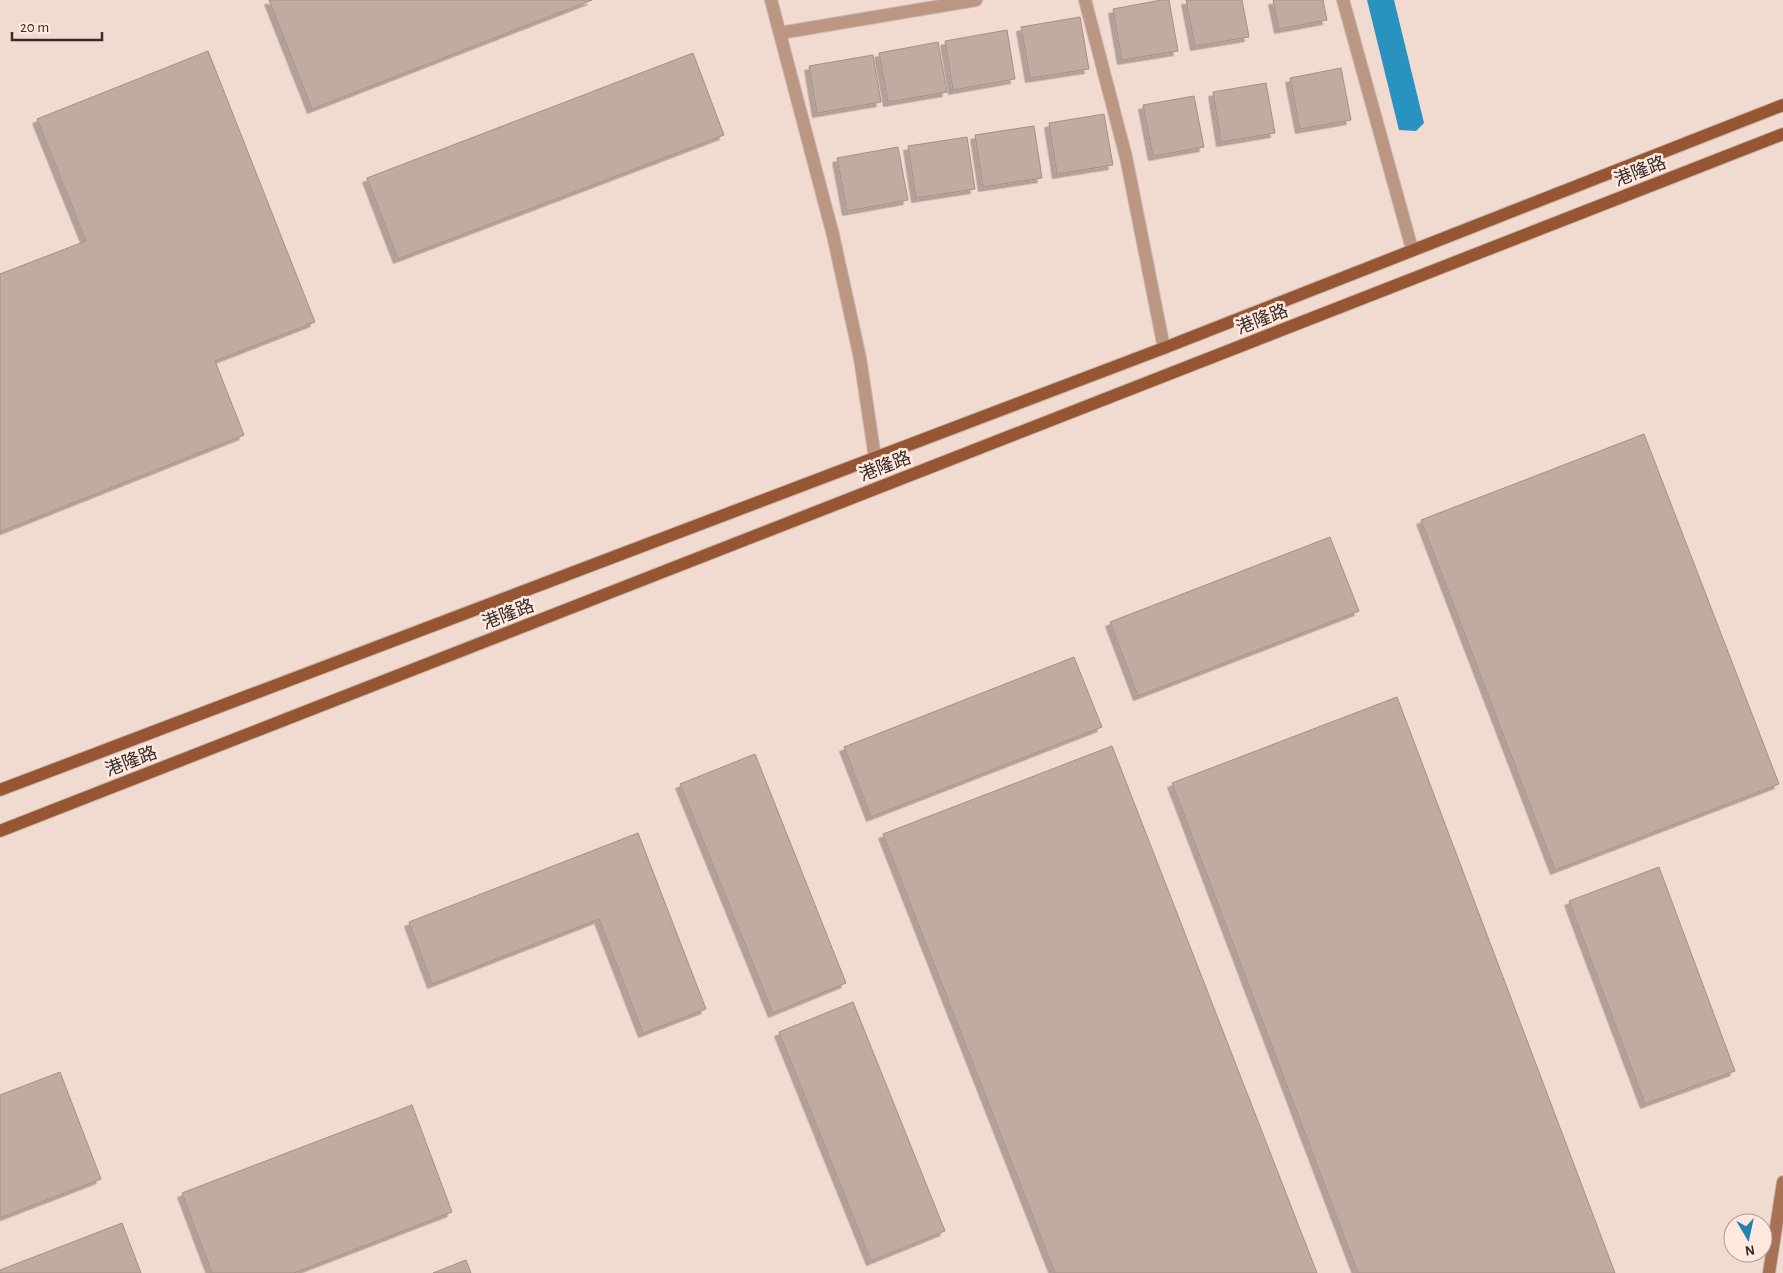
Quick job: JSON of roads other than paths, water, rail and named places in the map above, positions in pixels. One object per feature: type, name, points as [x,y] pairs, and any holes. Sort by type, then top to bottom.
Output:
[{"type":"main road","name":"港隆路","points":[[0,790],[1164,348],[1412,249],[1783,105]]},
{"type":"main road","name":"港隆路","points":[[0,831],[1783,134]]},
{"type":"street","points":[[771,0],[835,244],[860,358],[875,458]]},
{"type":"street","points":[[780,33],[976,0]]},
{"type":"street","points":[[1085,0],[1126,157],[1164,348]]},
{"type":"street","points":[[1343,0],[1412,249]]},
{"type":"street","points":[[1769,1273],[1783,1182]]},
{"type":"water","points":[[1367,0],[1394,0],[1424,123],[1416,131],[1399,130]]}]
